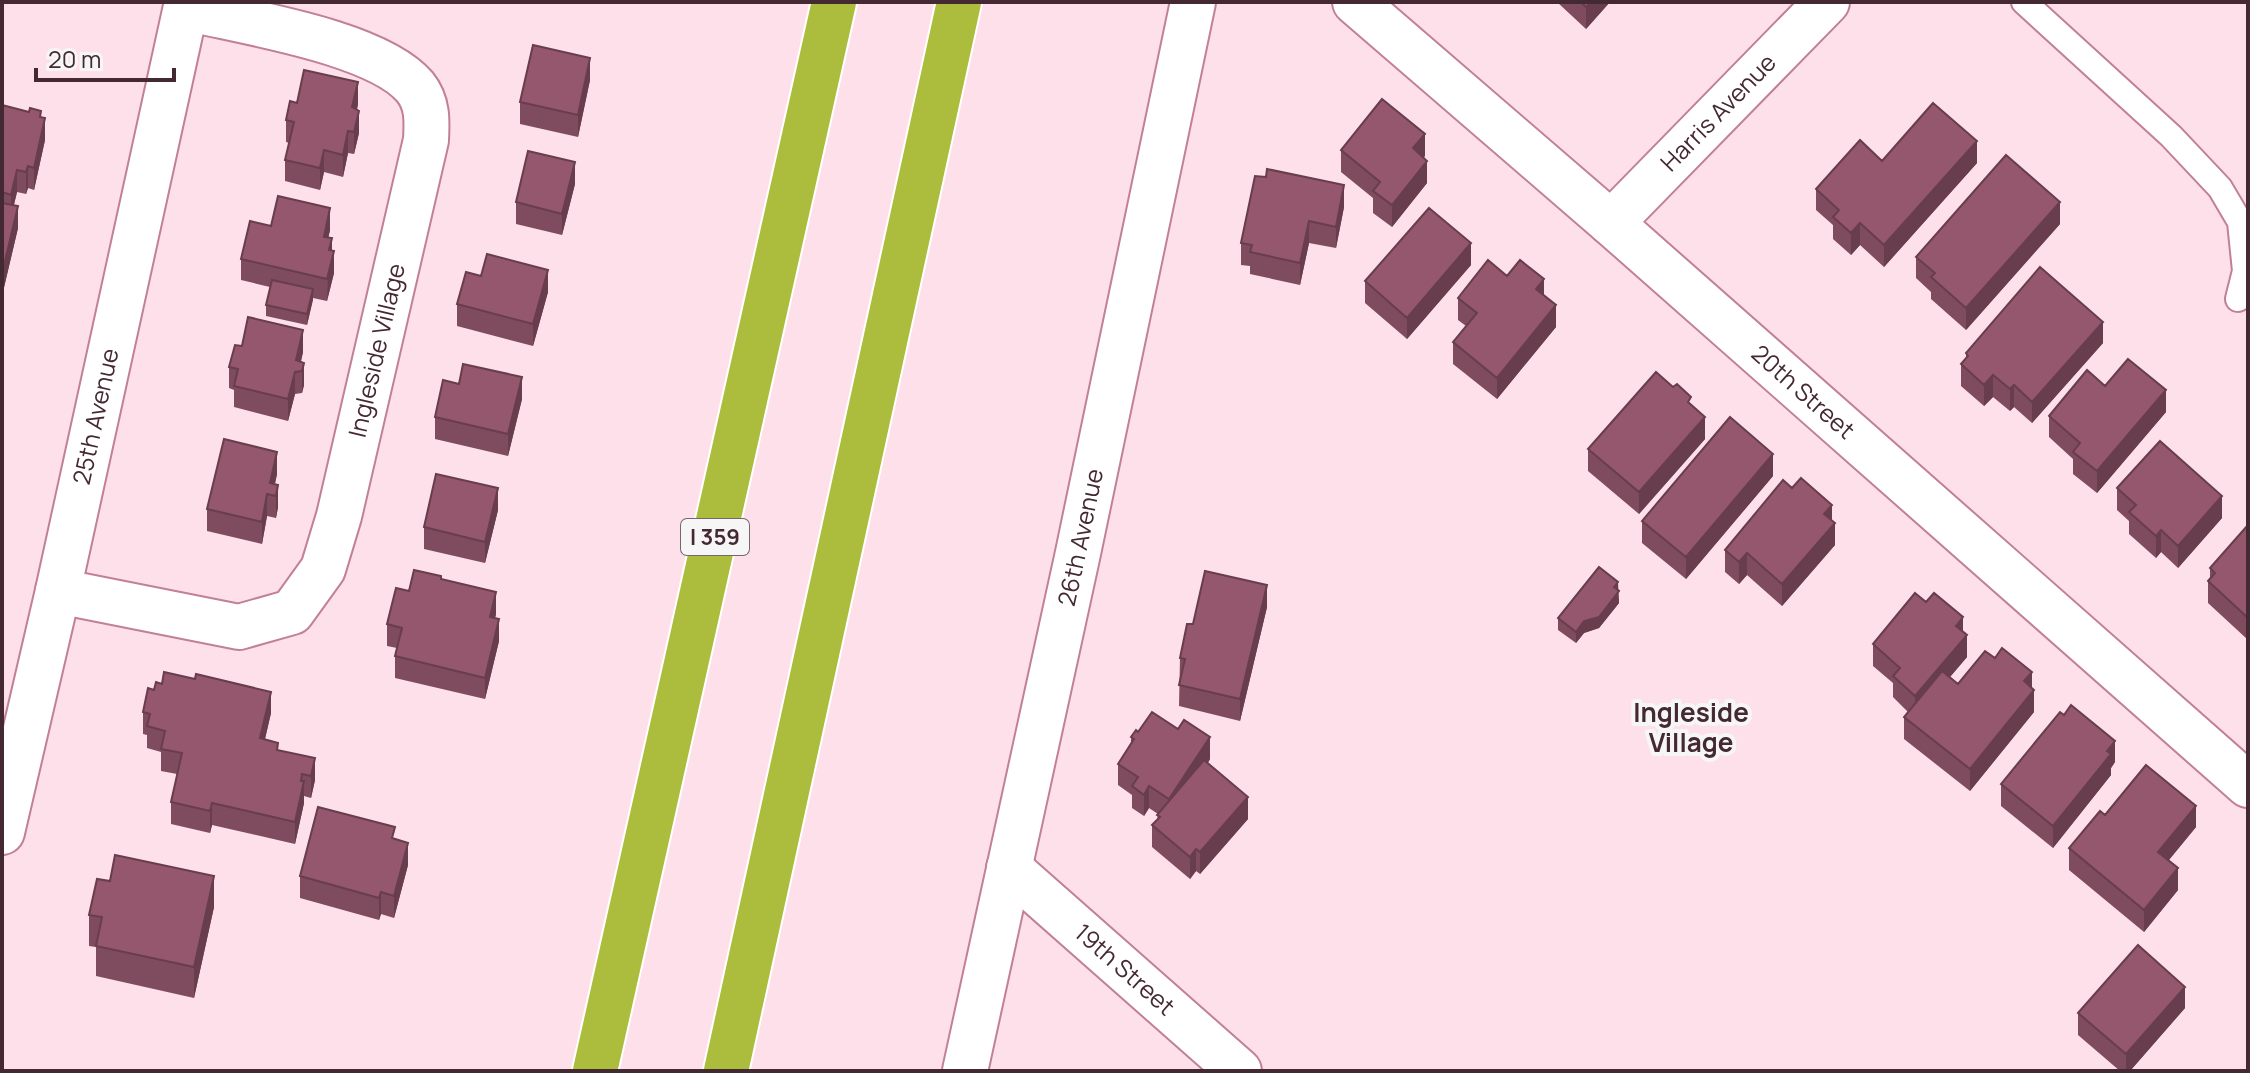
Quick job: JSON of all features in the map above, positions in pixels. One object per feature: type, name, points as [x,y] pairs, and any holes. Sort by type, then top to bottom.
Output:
[{"type":"highway","name":"I 359","points":[[595,1071],[834,2]]},
{"type":"highway","points":[[726,1071],[959,2]]},
{"type":"street","name":"26th Avenue","points":[[965,1071],[1193,2]]},
{"type":"street","name":"20th Street","points":[[1355,2],[1611,223],[2248,785]]},
{"type":"street","name":"Harris Avenue","points":[[1611,223],[1827,2]]},
{"type":"street","name":"25th Avenue","points":[[2,832],[13,735],[58,591],[186,5]]},
{"type":"street","name":"Ingleside Village","points":[[58,591],[239,627],[292,612],[323,569],[339,516],[426,140],[427,110],[416,89],[397,70],[320,40],[186,5]]},
{"type":"street","name":"19th Street","points":[[1009,868],[1239,1071]]},
{"type":"lane","points":[[2024,2],[2171,136],[2220,188],[2240,222],[2245,271],[2238,299]]},
{"type":"building","points":[[533,45],[590,58],[578,115],[520,102]]},
{"type":"building","points":[[304,70],[358,82],[352,107],[359,111],[354,132],[348,131],[343,155],[324,150],[320,168],[285,160],[294,122],[286,120],[290,101],[297,103]]},
{"type":"building","points":[[1382,99],[1425,134],[1413,148],[1427,161],[1392,205],[1373,191],[1380,182],[1341,150]]},
{"type":"building","points":[[1933,103],[1977,141],[1884,245],[1860,223],[1851,233],[1833,217],[1839,210],[1816,189],[1860,140],[1882,161]]},
{"type":"building","points":[[2,105],[29,112],[30,108],[41,111],[40,117],[45,118],[34,168],[28,166],[26,172],[17,170],[11,195],[2,192]]},
{"type":"building","points":[[528,151],[575,162],[562,214],[516,202]]},
{"type":"building","points":[[2006,155],[2060,202],[1966,308],[1931,277],[1935,273],[1916,257]]},
{"type":"building","points":[[1267,169],[1344,185],[1336,227],[1309,221],[1300,263],[1250,252],[1252,245],[1241,243],[1255,176],[1266,177]]},
{"type":"building","points":[[278,196],[330,208],[324,237],[332,238],[329,250],[334,251],[327,279],[241,259],[250,221],[271,226]]},
{"type":"building","points":[[2,203],[18,206],[2,274]]},
{"type":"building","points":[[1429,208],[1471,243],[1407,318],[1365,281]]},
{"type":"building","points":[[487,254],[548,270],[533,324],[457,304],[466,272],[481,276]]},
{"type":"building","points":[[1488,260],[1507,276],[1520,260],[1544,279],[1536,289],[1556,305],[1497,378],[1453,342],[1477,313],[1458,298]]},
{"type":"building","points":[[2040,267],[2103,322],[2032,402],[2014,385],[2010,389],[1993,375],[1984,385],[1961,364],[1968,356],[1966,353]]},
{"type":"building","points":[[272,280],[313,289],[307,314],[266,305]]},
{"type":"building","points":[[248,317],[303,330],[296,360],[304,363],[302,371],[295,372],[288,399],[234,386],[238,369],[229,367],[235,345],[242,346]]},
{"type":"building","points":[[2128,359],[2166,390],[2097,471],[2073,452],[2080,443],[2049,416],[2087,370],[2105,386]]},
{"type":"building","points":[[463,364],[522,377],[508,434],[435,417],[443,380],[459,384]]},
{"type":"building","points":[[1656,372],[1673,387],[1677,384],[1691,397],[1688,402],[1705,417],[1639,492],[1588,449]]},
{"type":"building","points":[[1730,417],[1773,454],[1686,557],[1642,521]]},
{"type":"building","points":[[224,439],[277,452],[270,483],[278,485],[276,496],[267,494],[262,522],[207,509]]},
{"type":"building","points":[[2160,441],[2222,496],[2178,546],[2161,530],[2156,536],[2129,512],[2136,505],[2117,488]]},
{"type":"building","points":[[436,474],[498,488],[485,542],[424,527]]},
{"type":"building","points":[[1801,478],[1832,505],[1824,514],[1835,523],[1782,584],[1747,553],[1739,562],[1725,550],[1783,480],[1792,488]]},
{"type":"building","points":[[2248,525],[2247,617],[2208,581],[2215,573],[2210,568]]},
{"type":"building","points":[[1599,567],[1618,582],[1614,587],[1619,591],[1599,617],[1584,621],[1576,632],[1558,618]]},
{"type":"building","points":[[414,570],[496,592],[490,617],[499,619],[485,678],[395,656],[402,628],[387,624],[396,588],[409,591]]},
{"type":"building","points":[[1205,571],[1267,585],[1240,699],[1179,685],[1185,659],[1180,658],[1187,624],[1193,624]]},
{"type":"building","points":[[1915,593],[1926,602],[1934,593],[1963,617],[1956,626],[1967,635],[1915,696],[1893,676],[1900,668],[1873,644]]},
{"type":"building","points":[[2002,648],[2032,672],[2024,681],[2034,690],[1970,769],[1904,717],[1942,671],[1958,684],[1985,651],[1995,658]]},
{"type":"building","points":[[164,672],[195,679],[196,674],[271,692],[260,738],[278,743],[277,750],[315,758],[311,776],[302,774],[301,781],[304,781],[295,822],[212,803],[210,811],[171,802],[182,753],[161,749],[165,731],[147,726],[150,714],[143,712],[148,688],[154,690],[156,682],[162,684]]},
{"type":"building","points":[[2071,705],[2115,741],[2107,751],[2111,754],[2053,826],[2001,784],[2060,712],[2064,715]]},
{"type":"building","points":[[1152,712],[1178,729],[1184,720],[1210,737],[1169,799],[1149,786],[1144,795],[1132,786],[1138,777],[1118,764],[1134,739],[1131,737]]},
{"type":"building","points":[[1204,760],[1248,797],[1200,852],[1196,849],[1190,857],[1152,825]]},
{"type":"building","points":[[2146,765],[2196,806],[2158,852],[2178,868],[2144,910],[2069,848],[2100,811],[2105,815]]},
{"type":"building","points":[[318,807],[395,827],[392,838],[408,843],[394,896],[381,892],[379,898],[300,876]]},
{"type":"building","points":[[115,855],[214,876],[194,967],[96,946],[102,917],[89,915],[97,879],[110,881]]},
{"type":"building","points":[[2138,945],[2185,987],[2126,1054],[2078,1013]]},
{"type":"district","name":"Ingleside Village","points":[[1691,728]]}]
